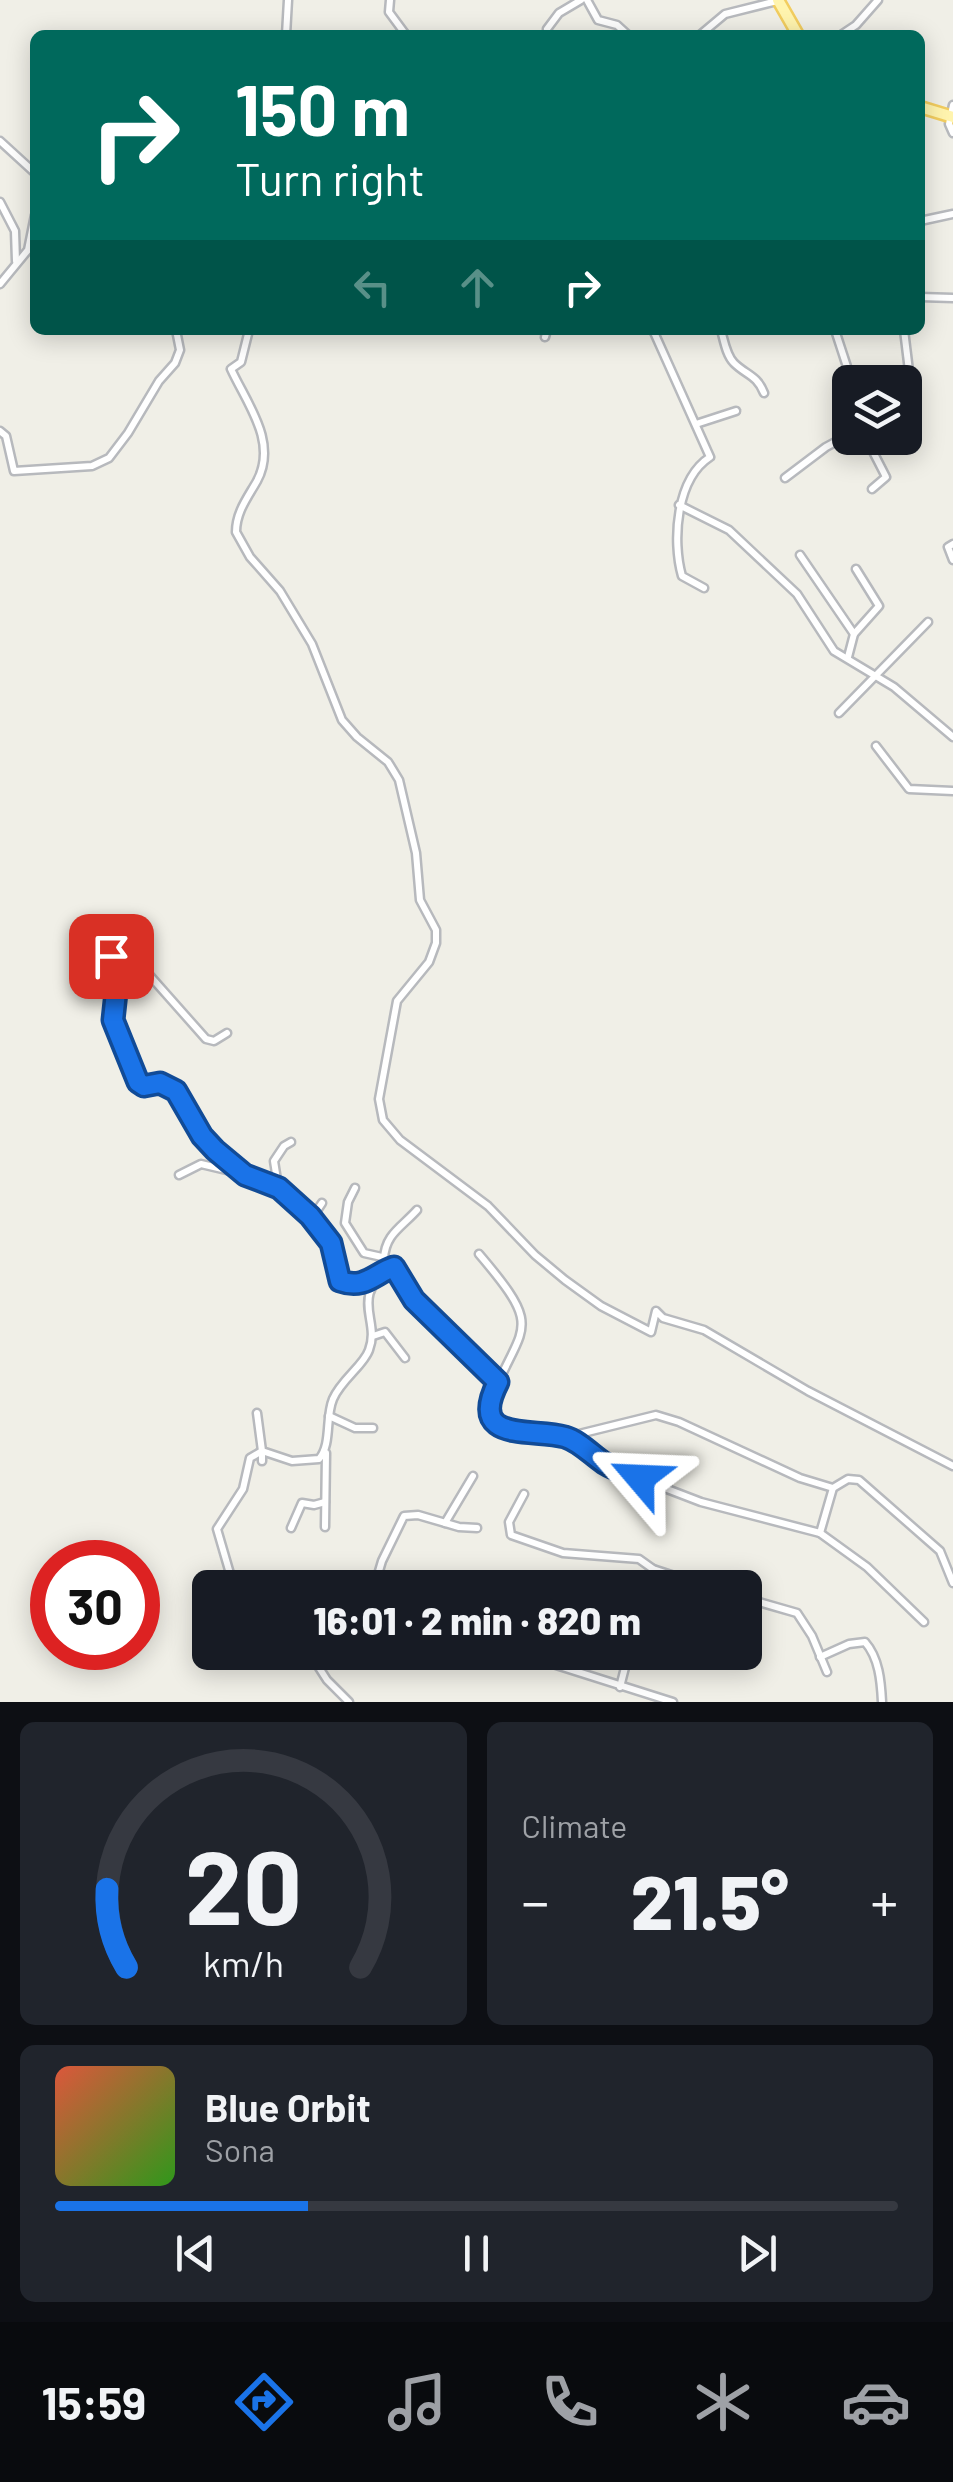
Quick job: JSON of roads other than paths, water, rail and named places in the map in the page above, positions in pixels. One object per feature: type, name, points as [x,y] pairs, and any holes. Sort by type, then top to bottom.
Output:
[{"type":"main road","points":[[778,0],[795,30]]},
{"type":"main road","points":[[925,107],[952,113]]},
{"type":"street","points":[[286,30],[288,0]]},
{"type":"street","points":[[390,0],[389,12],[402,30]]},
{"type":"street","points":[[547,29],[559,12],[584,0],[598,20],[622,30]]},
{"type":"street","points":[[706,30],[725,14],[778,0]]},
{"type":"street","points":[[848,30],[878,0]]},
{"type":"street","points":[[952,113],[953,134]]},
{"type":"street","points":[[0,140],[30,168]]},
{"type":"street","points":[[0,202],[15,231],[14,267]]},
{"type":"street","points":[[925,221],[953,214]]},
{"type":"street","points":[[0,284],[30,244]]},
{"type":"street","points":[[925,297],[953,298]]},
{"type":"street","points":[[0,431],[6,436],[14,471],[101,463],[119,447],[159,381],[176,363],[180,350],[178,335]]},
{"type":"street","points":[[248,335],[241,362],[231,369],[260,427],[266,451],[260,474],[243,503],[236,532],[250,557],[280,590],[312,644],[342,720],[397,774],[416,853],[420,900],[436,930],[434,952],[398,1001],[380,1098],[382,1120],[400,1140],[488,1206],[535,1255],[601,1306],[651,1332],[656,1311],[663,1318],[704,1330],[808,1391],[953,1466]]},
{"type":"street","points":[[655,335],[710,457],[696,470],[679,505],[682,576],[704,588]]},
{"type":"street","points":[[722,335],[728,356],[757,379],[764,393]]},
{"type":"street","points":[[837,335],[846,365]]},
{"type":"street","points":[[905,335],[908,365]]},
{"type":"street","points":[[696,424],[736,411]]},
{"type":"street","points":[[785,478],[832,444]]},
{"type":"street","points":[[872,489],[886,477],[875,455]]},
{"type":"street","points":[[679,505],[729,530],[797,594],[834,651],[876,675],[953,736]]},
{"type":"street","points":[[953,544],[948,547],[953,560]]},
{"type":"street","points":[[800,555],[854,634]]},
{"type":"street","points":[[848,657],[854,634],[879,606],[856,570]]},
{"type":"street","points":[[839,712],[928,622]]},
{"type":"street","points":[[876,746],[909,789],[953,791]]},
{"type":"street","points":[[227,1033],[214,1041],[206,1039],[112,934],[105,934],[117,983],[113,1020],[138,1082],[144,1086],[160,1083],[176,1091],[202,1136],[245,1175]]},
{"type":"street","points":[[279,1188],[274,1161],[291,1142]]},
{"type":"street","points":[[179,1175],[201,1164],[279,1188],[312,1218],[331,1243],[340,1281],[350,1285],[377,1279]]},
{"type":"street","points":[[355,1188],[344,1223],[364,1254],[382,1257],[399,1271],[414,1300],[498,1382]]},
{"type":"street","points":[[312,1218],[322,1203]]},
{"type":"street","points":[[382,1257],[396,1227],[418,1210]]},
{"type":"street","points":[[479,1254],[506,1286],[524,1324],[516,1350],[488,1406],[488,1413],[496,1422],[518,1432],[567,1437],[656,1415],[680,1422],[800,1478],[833,1488],[852,1478],[866,1484],[940,1550],[953,1583]]},
{"type":"street","points":[[325,1527],[328,1415],[344,1379],[369,1352],[373,1336],[368,1313],[370,1292],[377,1279],[392,1266]]},
{"type":"street","points":[[373,1336],[385,1332],[405,1358]]},
{"type":"street","points":[[257,1413],[262,1461]]},
{"type":"street","points":[[328,1415],[354,1428],[373,1428]]},
{"type":"street","points":[[567,1437],[614,1468],[701,1502],[820,1533],[867,1567],[924,1622]]},
{"type":"street","points":[[262,1451],[292,1462],[314,1460],[326,1452]]},
{"type":"street","points":[[229,1570],[217,1529],[244,1489],[250,1458],[262,1451]]},
{"type":"street","points":[[445,1523],[473,1476]]},
{"type":"street","points":[[820,1533],[833,1488]]},
{"type":"street","points":[[524,1494],[509,1522],[511,1535],[518,1539],[563,1553],[652,1564],[667,1570]]},
{"type":"street","points":[[291,1528],[302,1503],[326,1501]]},
{"type":"street","points":[[379,1570],[404,1516],[418,1515],[477,1528]]},
{"type":"street","points":[[650,1570],[652,1564]]},
{"type":"street","points":[[762,1603],[797,1614],[812,1636],[827,1672]]},
{"type":"street","points":[[820,1657],[849,1644],[865,1642],[881,1678],[882,1702]]},
{"type":"street","points":[[321,1670],[349,1702]]},
{"type":"street","points":[[571,1670],[673,1702]]},
{"type":"street","points":[[620,1686],[624,1670]]}]
